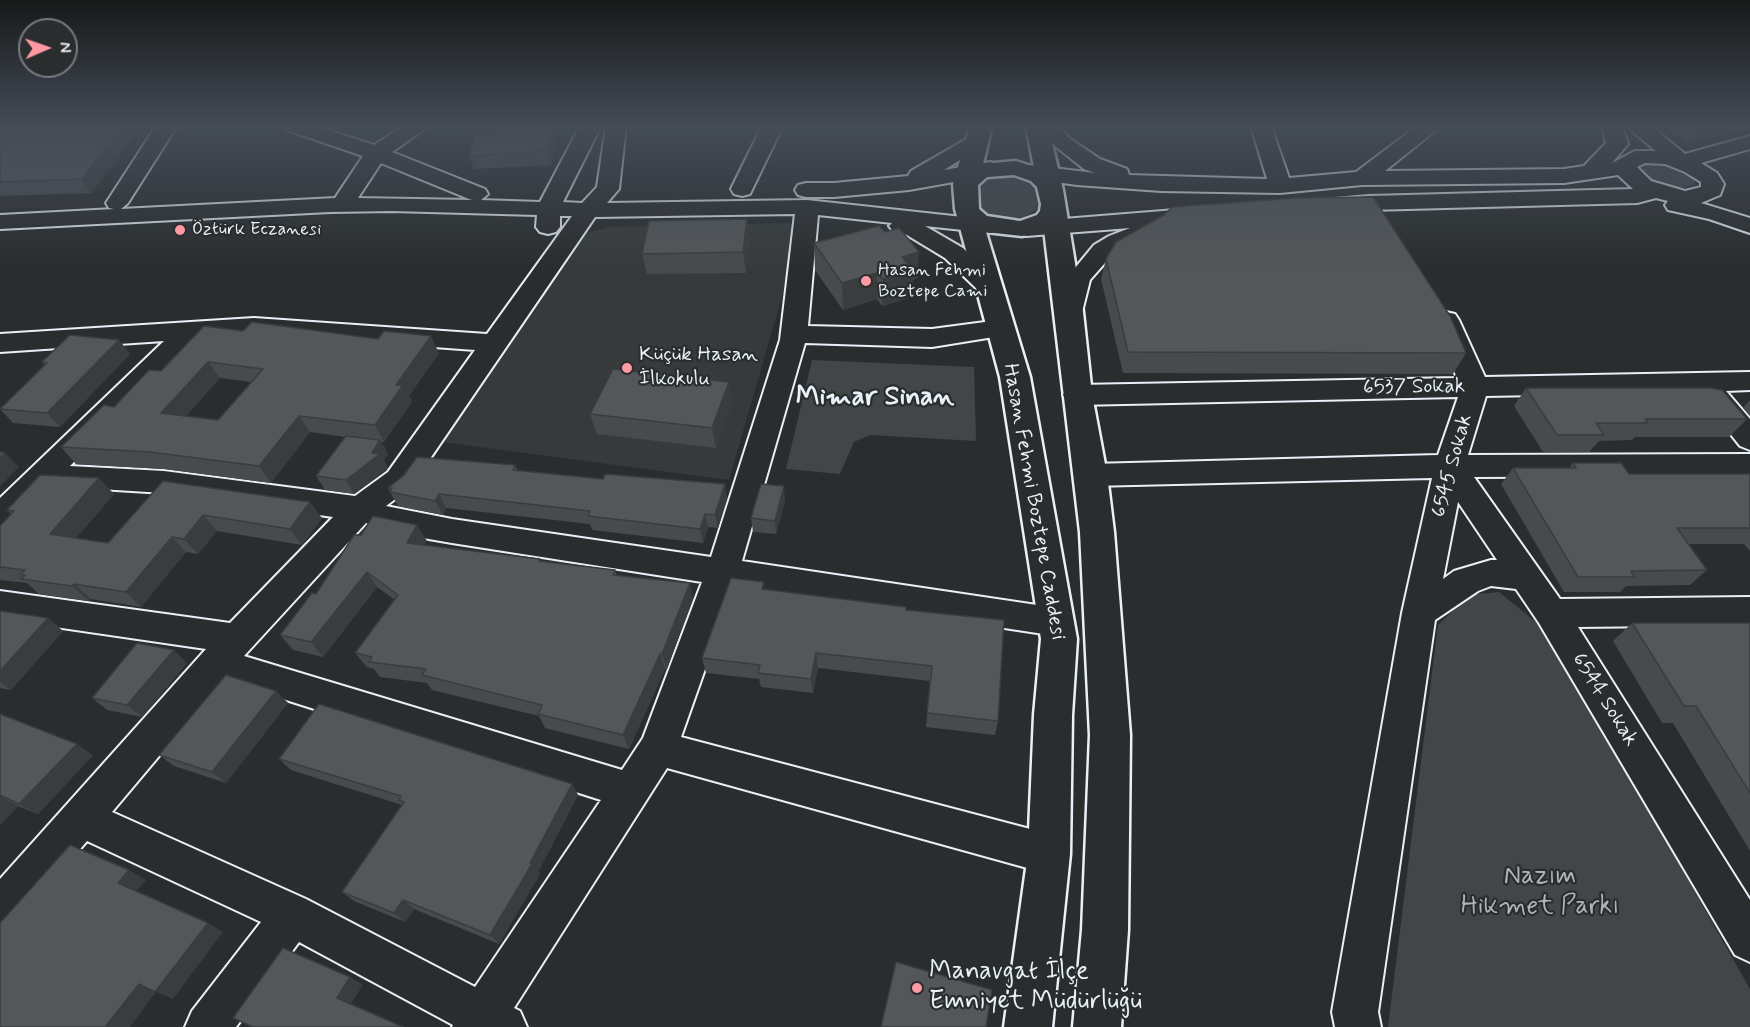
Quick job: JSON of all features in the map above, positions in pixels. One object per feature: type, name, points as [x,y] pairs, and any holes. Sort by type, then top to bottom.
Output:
[{"type":"main road","points":[[976,198],[977,174]]},
{"type":"main road","points":[[976,198],[1008,174]]},
{"type":"main road","points":[[976,198],[1022,229],[1046,220],[1052,212],[1047,193],[1023,174]]},
{"type":"main road","points":[[1044,174],[1069,312],[1077,395],[1091,475],[1097,532],[1110,735],[1105,930],[1097,1027]]},
{"type":"main road","name":"Hasan Fehmi Boztepe Caddesi","points":[[976,198],[989,287],[1015,377],[1059,639],[1053,716],[1049,854],[1028,1027]]},
{"type":"street","points":[[117,203],[136,174]]},
{"type":"street","points":[[346,198],[362,174]]},
{"type":"street","points":[[428,174],[477,194]]},
{"type":"street","points":[[545,270],[553,200],[566,174]]},
{"type":"street","points":[[0,911],[227,651],[360,509],[399,480],[588,210],[608,189],[610,174]]},
{"type":"street","points":[[742,189],[749,174]]},
{"type":"street","points":[[909,183],[922,174]]},
{"type":"street","points":[[1120,174],[1161,183]]},
{"type":"street","points":[[1276,174],[1280,186]]},
{"type":"street","points":[[1362,178],[1367,174]]},
{"type":"street","points":[[1047,193],[1161,183],[1280,186],[1362,178],[1582,174]]},
{"type":"street","points":[[1630,174],[1646,194],[1750,225]]},
{"type":"street","points":[[1705,174],[1734,196]]},
{"type":"street","points":[[1734,196],[1744,174]]},
{"type":"street","points":[[0,222],[330,204],[553,200],[608,189],[834,190],[909,183],[976,198]]},
{"type":"street","points":[[1315,208],[1369,203],[1646,194],[1685,198],[1707,195],[1712,190],[1734,196]]},
{"type":"street","points":[[1047,193],[1182,216],[1227,214]]},
{"type":"street","points":[[0,210],[117,203],[477,194],[553,200],[588,210],[807,207],[842,210],[976,198]]},
{"type":"street","points":[[1369,203],[1387,230]]},
{"type":"street","points":[[81,818],[292,915],[488,1023],[658,748],[722,573],[794,334],[807,207]]},
{"type":"street","points":[[842,210],[915,230],[954,252],[989,287]]},
{"type":"street","points":[[1069,312],[1078,279],[1103,250],[1117,241],[1182,216]]},
{"type":"street","name":"6545 Sokak","points":[[1358,1027],[1356,1012],[1419,613],[1450,466],[1475,387],[1449,326],[1430,296]]},
{"type":"street","points":[[2,345],[254,327],[308,328],[495,343]]},
{"type":"street","points":[[794,334],[932,338],[1000,328]]},
{"type":"street","points":[[0,517],[189,332]]},
{"type":"street","points":[[1701,380],[1750,439]]},
{"type":"street","name":"6537 Sokak","points":[[1077,395],[1701,380],[1750,381]]},
{"type":"street","points":[[1091,475],[1450,466],[1750,465]]},
{"type":"street","name":"6544 Sokak","points":[[1450,466],[1551,613],[1736,892],[1750,940]]},
{"type":"street","points":[[40,477],[164,482],[360,509],[394,520],[452,531],[1057,622]]},
{"type":"street","points":[[1419,613],[1466,581],[1491,573],[1526,576]]},
{"type":"street","points":[[3,610],[227,651],[630,791]]},
{"type":"street","points":[[1551,613],[1750,611]]},
{"type":"street","points":[[658,748],[1049,854]]},
{"type":"street","points":[[208,1027],[292,915]]},
{"type":"shaded area","name":"Küçük Hasan İlkokulu","points":[[795,223],[783,293],[729,480],[442,442],[582,234],[610,227]]},
{"type":"green space","points":[[1644,174],[1689,174],[1694,177],[1695,185],[1677,188],[1651,180]]},
{"type":"green space","points":[[1008,177],[1028,182],[1035,187],[1041,203],[1038,209],[1023,217],[1012,218],[990,215],[977,205],[976,188],[980,183],[988,179]]},
{"type":"green space","points":[[812,360],[974,367],[976,441],[870,435],[854,442],[840,474],[786,469]]},
{"type":"green space","name":"Nazım Hikmet Parkı","points":[[1499,592],[1547,631],[1750,989],[1750,1027],[1388,1027],[1438,625],[1469,595]]},
{"type":"building","points":[[0,174],[86,174],[82,179],[0,182]]},
{"type":"building","points":[[1373,197],[1450,316],[1466,353],[1128,352],[1106,259],[1116,242],[1164,215],[1172,207],[1296,198]]},
{"type":"building","points":[[747,219],[743,252],[642,254],[649,221]]},
{"type":"building","points":[[879,226],[885,232],[899,228],[919,252],[902,257],[913,270],[883,279],[877,273],[842,283],[814,243]]},
{"type":"building","points":[[252,322],[378,339],[384,331],[431,336],[396,385],[403,385],[375,425],[299,416],[259,466],[150,452],[61,447],[104,405],[114,407],[149,370],[161,371],[204,326],[243,331]],"holes":[[[208,362],[263,369],[218,420],[161,413]]]},
{"type":"building","points":[[70,335],[119,340],[47,413],[0,409],[47,363],[42,362]]},
{"type":"building","points":[[613,369],[729,382],[712,428],[590,414]]},
{"type":"building","points":[[1526,388],[1710,388],[1722,390],[1747,419],[1645,419],[1648,423],[1596,423],[1604,435],[1557,435]]},
{"type":"building","points":[[346,436],[380,440],[372,453],[380,454],[346,480],[316,476]]},
{"type":"building","points":[[417,457],[515,465],[513,470],[603,479],[605,474],[725,484],[715,515],[705,514],[700,529],[588,516],[590,511],[439,494],[435,501],[390,492],[392,488],[388,488],[404,475]]},
{"type":"building","points":[[1573,463],[1621,463],[1629,474],[1750,474],[1750,528],[1677,528],[1707,570],[1631,571],[1635,577],[1578,577],[1513,468],[1576,468]]},
{"type":"building","points":[[40,475],[99,478],[50,534],[108,543],[163,481],[310,502],[290,529],[203,515],[184,539],[172,537],[126,592],[21,579],[25,575],[20,574],[25,570],[0,567],[0,526],[14,511],[7,510]]},
{"type":"building","points":[[761,484],[784,486],[775,521],[751,518]]},
{"type":"building","points":[[373,516],[417,525],[407,543],[615,570],[613,575],[690,583],[662,654],[660,654],[623,735],[538,714],[542,705],[422,675],[426,669],[369,662],[372,657],[355,653],[398,595],[367,572],[311,642],[280,635],[312,593],[316,594],[354,535],[361,535]]},
{"type":"building","points":[[731,578],[764,582],[762,589],[906,607],[906,610],[1004,620],[998,721],[927,713],[932,666],[816,653],[811,679],[758,673],[760,665],[702,658]]},
{"type":"building","points":[[0,611],[48,618],[0,671]]},
{"type":"building","points":[[1632,623],[1750,623],[1750,793],[1696,706],[1684,706]]},
{"type":"building","points":[[137,643],[174,650],[127,705],[92,698]]},
{"type":"building","points":[[226,675],[276,691],[212,772],[159,755]]},
{"type":"building","points":[[319,704],[572,784],[530,863],[532,864],[490,935],[403,900],[394,913],[342,892],[404,802],[399,800],[401,796],[279,759]]},
{"type":"building","points":[[0,714],[77,744],[19,804],[0,795]]},
{"type":"building","points":[[70,845],[129,870],[118,883],[208,923],[155,992],[139,984],[105,1027],[0,1027],[0,923]]},
{"type":"building","points":[[283,948],[350,977],[337,998],[403,1027],[253,1027],[233,1018]]},
{"type":"building","name":"Manavgat İlçe Emniyet Müdürlüğü","points":[[896,962],[992,990],[986,1027],[881,1027]]},
{"type":"place","name":"Öztürk Eczanesi","points":[[180,230]]},
{"type":"place","name":"Hasan Fehmi Boztepe Cami","points":[[866,281]]},
{"type":"place","name":"Küçük Hasan İlkokulu","points":[[627,368]]},
{"type":"place","name":"Manavgat İlçe Emniyet Müdürlüğü","points":[[917,988]]},
{"type":"district","name":"Mimar Sinan","points":[[875,398]]}]
